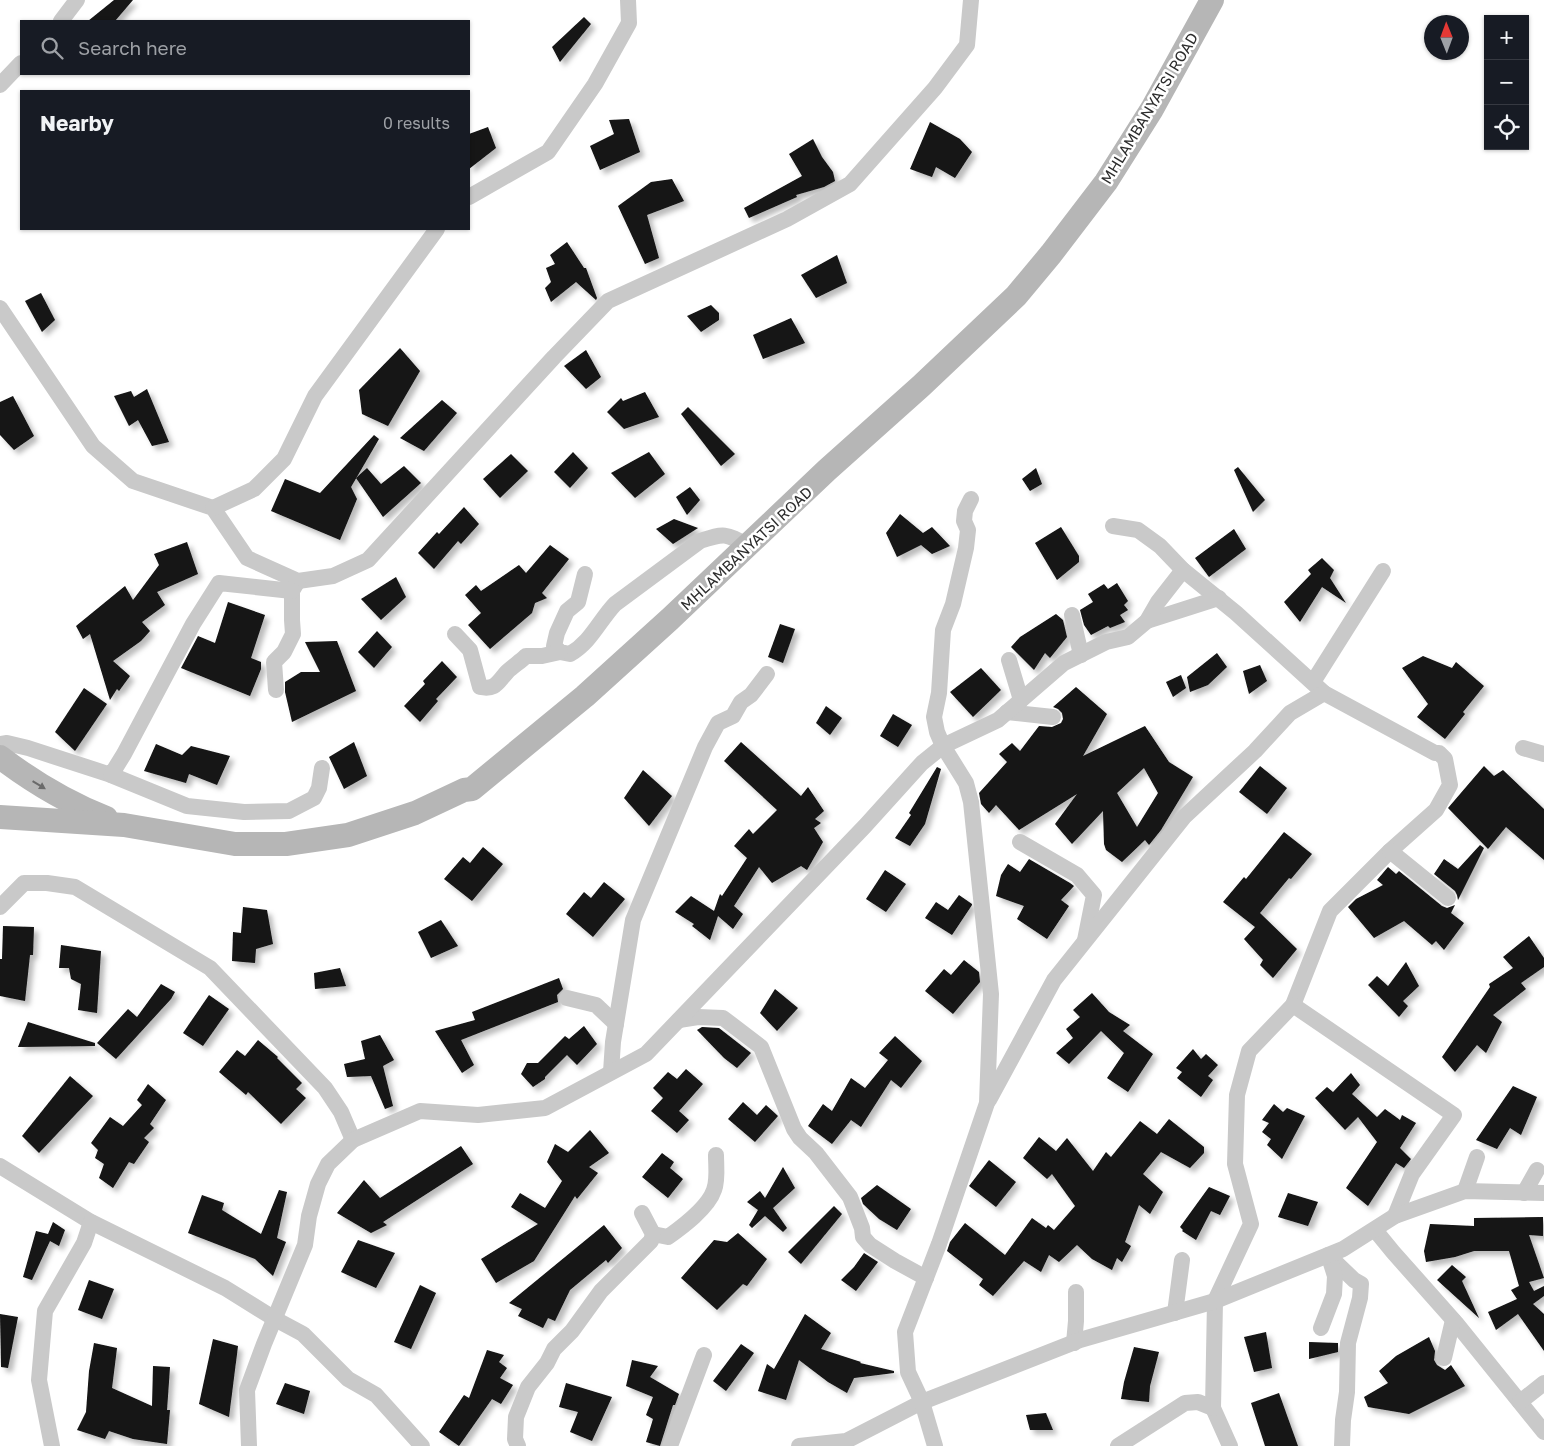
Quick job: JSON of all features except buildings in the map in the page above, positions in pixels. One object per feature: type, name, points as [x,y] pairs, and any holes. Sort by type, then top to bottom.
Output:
[{"type":"main road","name":"MHLAMBANYATSI ROAD","points":[[0,817],[124,825],[235,844],[286,844],[348,834],[415,812],[464,790],[472,789],[585,696],[670,619],[1016,296],[1052,254],[1106,182],[1152,109],[1212,0]]},
{"type":"main road","name":"MHLAMBANYATSI ROAD","points":[[0,757],[27,778],[58,797],[124,825]]},
{"type":"street","points":[[470,196],[548,152],[595,84],[629,23],[628,0]]},
{"type":"street","points":[[111,774],[124,754],[193,624],[219,583],[295,586],[333,576],[368,560],[608,300],[787,219],[850,184],[935,88],[967,45],[971,0]]},
{"type":"street","points":[[62,20],[70,2]]},
{"type":"street","points":[[0,85],[20,64]]},
{"type":"street","points":[[213,508],[254,489],[284,459],[315,396],[436,230]]},
{"type":"street","points":[[0,308],[93,446],[133,481],[213,508],[247,558],[295,586]]},
{"type":"street","points":[[971,499],[965,511],[964,521],[968,530],[966,548],[953,604],[943,630],[939,693],[934,717],[937,732],[943,746],[966,783],[971,802],[991,994],[987,1103]]},
{"type":"street","points":[[1113,526],[1138,530],[1160,546],[1183,570],[1218,598],[1318,688],[1435,753],[1439,753],[1445,759],[1450,786],[1436,810],[1390,851],[1330,911],[1293,1005],[1249,1050],[1237,1095],[1235,1164],[1250,1224],[1216,1301],[1213,1408],[1230,1446]]},
{"type":"street","points":[[455,634],[470,650],[480,686],[488,688],[494,686],[526,656],[542,656],[560,652],[570,654],[580,648],[590,638],[604,615],[615,604],[700,541],[716,536],[728,535],[748,546]]},
{"type":"street","points":[[249,1446],[247,1390],[305,1245],[309,1216],[318,1184],[328,1164],[353,1140],[420,1111],[478,1115],[545,1108],[646,1054],[865,826],[922,763],[943,746],[998,720],[1064,663],[1106,642],[1128,637],[1147,621],[1158,602],[1183,570]]},
{"type":"street","points":[[936,1446],[922,1402],[908,1372],[906,1332],[987,1103],[1054,980],[1184,817],[1255,751],[1290,713],[1318,688],[1383,571]]},
{"type":"street","points":[[560,652],[554,646],[557,633],[567,611],[578,602],[585,574]]},
{"type":"street","points":[[276,690],[274,662],[284,652],[293,634],[292,620],[295,586]]},
{"type":"street","points":[[1147,621],[1218,598]]},
{"type":"street","points":[[1072,615],[1081,655]]},
{"type":"street","points":[[1009,660],[1021,700]]},
{"type":"street","points":[[611,1072],[616,1024],[633,920],[705,748],[718,724],[733,716],[741,702],[751,695],[767,674]]},
{"type":"street","points":[[1007,712],[1053,717]]},
{"type":"street","points":[[0,744],[6,743],[28,748],[111,774],[187,806],[244,812],[289,810],[314,798],[319,788],[322,768]]},
{"type":"street","points":[[1523,748],[1544,754]]},
{"type":"street","points":[[1020,842],[1077,875],[1094,895],[1084,944]]},
{"type":"street","points":[[1390,851],[1448,898]]},
{"type":"street","points":[[0,907],[24,883],[47,883],[75,887],[210,968],[325,1088],[341,1112],[353,1140]]},
{"type":"street","points":[[567,998],[596,1005],[616,1024]]},
{"type":"street","points":[[1293,1005],[1454,1115],[1412,1174],[1395,1216]]},
{"type":"street","points":[[679,1020],[698,1017],[723,1018],[761,1048],[794,1129],[800,1138],[816,1153],[850,1197],[862,1228],[863,1237],[895,1262],[926,1278]]},
{"type":"street","points":[[653,1234],[668,1238],[690,1221],[706,1202],[714,1191],[716,1155]]},
{"type":"street","points":[[1464,1191],[1477,1157]]},
{"type":"street","points":[[0,1166],[91,1222],[225,1288],[274,1319],[303,1334],[348,1379],[376,1395],[422,1446]]},
{"type":"street","points":[[1524,1193],[1537,1170]]},
{"type":"street","points":[[799,1446],[846,1444],[922,1402],[1074,1343],[1216,1301],[1343,1249],[1395,1216],[1464,1191],[1544,1193]]},
{"type":"street","points":[[518,1446],[515,1440],[516,1417],[528,1387],[547,1363],[554,1349],[572,1331],[601,1291],[651,1241],[653,1234],[642,1213]]},
{"type":"street","points":[[52,1446],[39,1380],[44,1311],[84,1243],[91,1222]]},
{"type":"street","points":[[1375,1230],[1454,1320],[1544,1432]]},
{"type":"street","points":[[1321,1328],[1334,1294],[1335,1276],[1328,1255]]},
{"type":"street","points":[[1328,1255],[1354,1280],[1362,1284],[1348,1343],[1347,1392],[1342,1446]]},
{"type":"street","points":[[1175,1313],[1182,1260]]},
{"type":"street","points":[[1074,1343],[1076,1292]]},
{"type":"street","points":[[1444,1358],[1454,1320]]},
{"type":"street","points":[[670,1446],[704,1355]]},
{"type":"street","points":[[1520,1402],[1544,1384]]},
{"type":"street","points":[[1118,1446],[1184,1403],[1198,1402],[1213,1408]]}]
